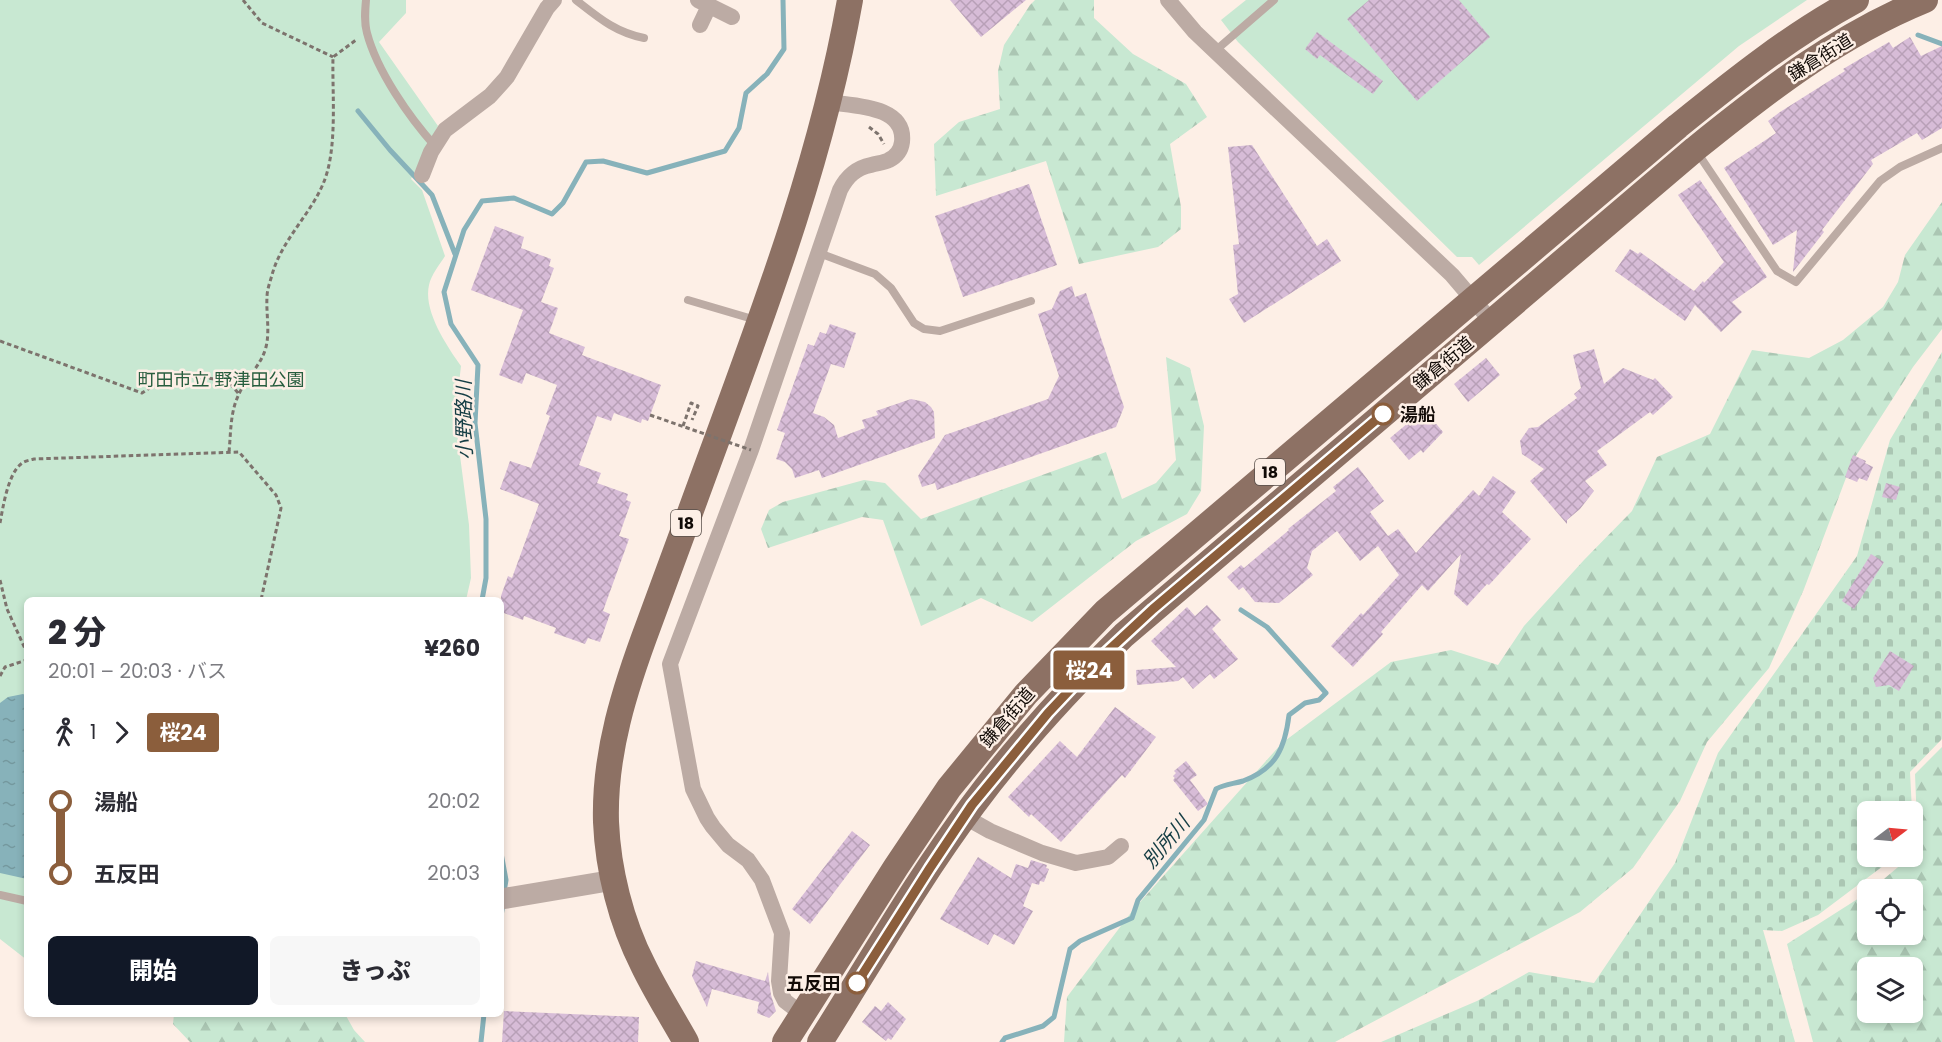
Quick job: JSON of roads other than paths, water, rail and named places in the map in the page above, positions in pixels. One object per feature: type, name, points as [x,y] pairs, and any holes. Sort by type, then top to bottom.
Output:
[{"type":"main road","name":"18","points":[[686,1042],[642,963],[626,922],[614,880],[606,821],[610,756],[616,723],[637,656],[805,190],[829,102],[850,0]]},
{"type":"main road","name":"鎌倉街道","points":[[785,1042],[932,812],[978,751],[1035,685],[1091,626],[1135,585],[1678,126],[1783,44],[1856,0]]},
{"type":"main road","name":"鎌倉街道","points":[[820,1042],[912,895],[1001,768],[1048,713],[1124,635],[1762,94],[1844,40],[1918,1]]},
{"type":"street","points":[[422,175],[445,130],[490,96],[507,77],[547,8],[554,0]]},
{"type":"street","points":[[1168,0],[1195,32],[1452,275],[1491,322]]},
{"type":"street","points":[[700,25],[703,3],[732,17]]},
{"type":"street","points":[[802,1014],[785,1001],[782,993],[780,981],[782,933],[762,880],[748,860],[728,845],[713,827],[693,789],[670,664],[751,450],[840,190],[847,178],[856,170],[890,160],[898,154],[901,146],[902,134],[898,124],[890,115],[879,110],[829,102]]},
{"type":"street","points":[[965,817],[990,831],[1042,853],[1076,863],[1108,857],[1121,846]]},
{"type":"street","points":[[508,898],[614,880]]},
{"type":"lane","points":[[366,0],[367,32],[375,55],[407,112],[435,146]]},
{"type":"lane","points":[[576,0],[603,22],[627,35],[644,38]]},
{"type":"lane","points":[[1215,51],[1274,0]]},
{"type":"lane","points":[[1695,149],[1777,271],[1796,282],[1880,181],[1900,167],[1942,148]]},
{"type":"lane","points":[[819,253],[875,274],[891,288],[914,323],[924,329],[940,331],[1031,300]]},
{"type":"lane","points":[[688,300],[759,321]]},
{"type":"lane","points":[[0,895],[24,900]]},
{"type":"water","points":[[24,694],[24,878],[0,873],[0,703],[8,697]]},
{"type":"waterway","name":"小野路川","points":[[483,597],[486,578],[486,519],[475,423],[478,365],[451,324],[444,292],[464,230],[482,201],[514,198],[552,214],[563,203],[586,162],[603,161],[647,173],[725,151],[739,128],[746,93],[767,74],[784,49],[783,0]]},
{"type":"waterway","name":"別所川","points":[[1918,35],[1942,44]]},
{"type":"waterway","points":[[358,111],[432,195],[455,254]]},
{"type":"waterway","name":"別所川","points":[[1002,1042],[1005,1038],[1043,1026],[1054,1017],[1070,949],[1080,941],[1132,918],[1138,900],[1204,820],[1216,789],[1243,781],[1271,764],[1285,738],[1289,715],[1305,703],[1319,700],[1326,693],[1267,627],[1241,610]]},
{"type":"waterway","name":"小野路川","points":[[504,869],[506,880],[504,892]]},
{"type":"waterway","name":"小野路川","points":[[481,1042],[484,1017]]},
{"type":"place","name":"湯船","points":[[1383,414]]},
{"type":"place","name":"五反田","points":[[857,983]]},
{"type":"park label","name":"町田市立 野津田公園","points":[[221,379]]}]
